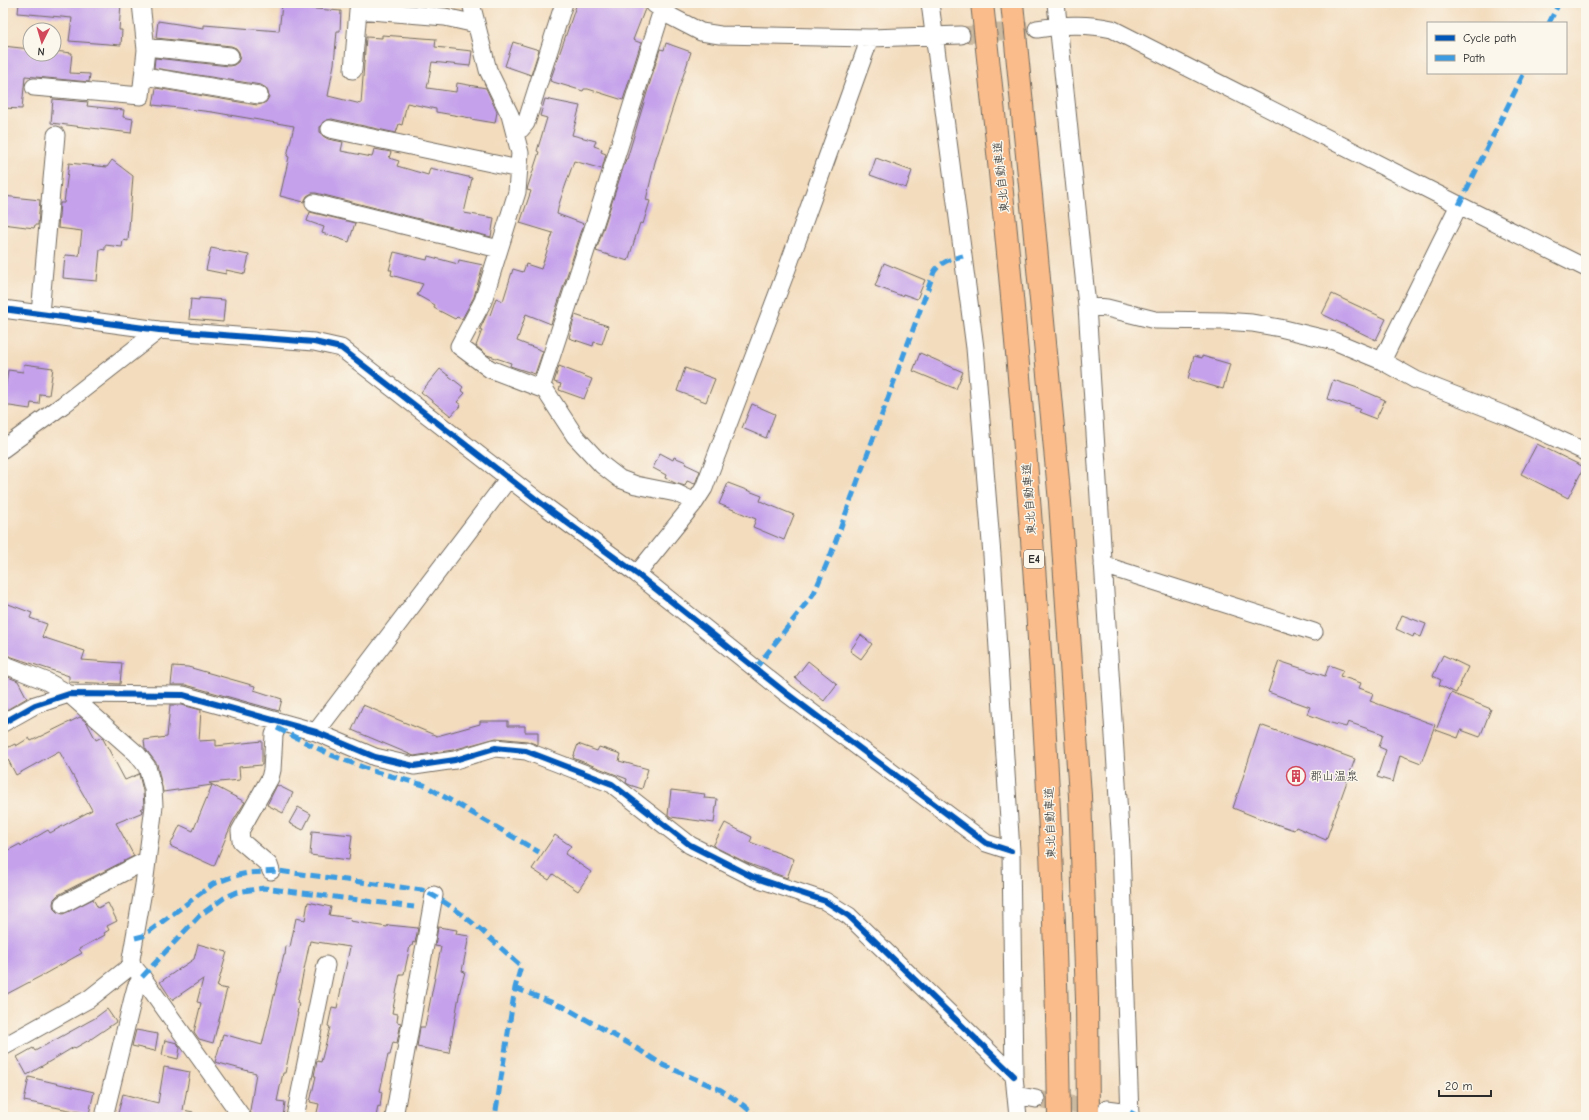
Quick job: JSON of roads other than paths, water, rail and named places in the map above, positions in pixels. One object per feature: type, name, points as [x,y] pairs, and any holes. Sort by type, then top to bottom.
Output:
[{"type":"highway","name":"東北自動車道","points":[[982,3],[1006,227],[1030,502],[1049,795],[1057,998],[1059,1117]]},
{"type":"highway","points":[[1012,3],[1060,502],[1080,796],[1086,991],[1098,1113]]},
{"type":"street","points":[[34,87],[141,96],[146,47],[141,3]]},
{"type":"street","points":[[471,3],[488,70],[510,115],[520,153],[517,192],[483,301],[459,346],[490,369],[545,390],[576,436],[602,465],[620,479],[636,485],[676,493],[695,502]]},
{"type":"street","points":[[515,132],[521,129],[526,123],[564,3]]},
{"type":"street","points":[[930,3],[975,348],[992,555],[1011,851],[1014,1076],[1018,1117]]},
{"type":"street","points":[[1056,3],[1087,306],[1121,848],[1130,1114],[1098,1113]]},
{"type":"street","points":[[541,388],[602,201],[657,6],[672,17],[701,32],[720,35],[870,38],[961,35]]},
{"type":"street","points":[[353,70],[358,10],[445,17],[476,24]]},
{"type":"street","points":[[1037,29],[1058,26],[1094,25],[1112,29],[1459,206],[1586,268]]},
{"type":"street","points":[[637,574],[695,502],[704,488],[770,313],[870,38]]},
{"type":"street","points":[[146,47],[230,56]]},
{"type":"street","points":[[144,76],[259,95]]},
{"type":"street","points":[[330,129],[519,169]]},
{"type":"street","points":[[40,314],[56,135]]},
{"type":"street","points":[[314,203],[499,249]]},
{"type":"street","points":[[1382,361],[1459,206]]},
{"type":"street","points":[[1087,306],[1107,308],[1155,320],[1252,323],[1334,341],[1382,361],[1416,380],[1510,417],[1586,452]]},
{"type":"street","points":[[3,309],[159,330],[314,342],[341,348],[509,478],[637,574],[786,693],[986,843],[1011,851]]},
{"type":"street","points":[[3,450],[63,406],[159,330]]},
{"type":"street","points":[[316,732],[509,478]]},
{"type":"street","points":[[1104,565],[1314,632]]},
{"type":"street","points":[[3,664],[46,681],[69,694],[137,754],[147,767],[150,774],[154,798],[147,860],[132,952],[137,971],[136,987],[104,1117]]},
{"type":"street","points":[[3,723],[35,705],[69,694],[183,695],[316,732],[375,758],[414,766],[455,760],[495,748],[526,751],[612,784],[690,845],[753,877],[825,901],[849,916],[1014,1076]]},
{"type":"street","points":[[271,871],[269,865],[241,840],[240,831],[270,778],[272,770],[274,735],[279,722]]},
{"type":"street","points":[[63,904],[147,860]]},
{"type":"street","points":[[394,1117],[434,895]]},
{"type":"street","points":[[295,1117],[326,965]]},
{"type":"street","points":[[3,1047],[137,971]]},
{"type":"street","points":[[137,971],[242,1117]]},
{"type":"street","points":[[1016,1095],[1036,1099]]},
{"type":"tunnel","points":[[961,35],[1037,29]]},
{"type":"tunnel","points":[[1036,1099],[1099,1108]]},
{"type":"place","name":"郡山温泉","points":[[1296,776]]}]
